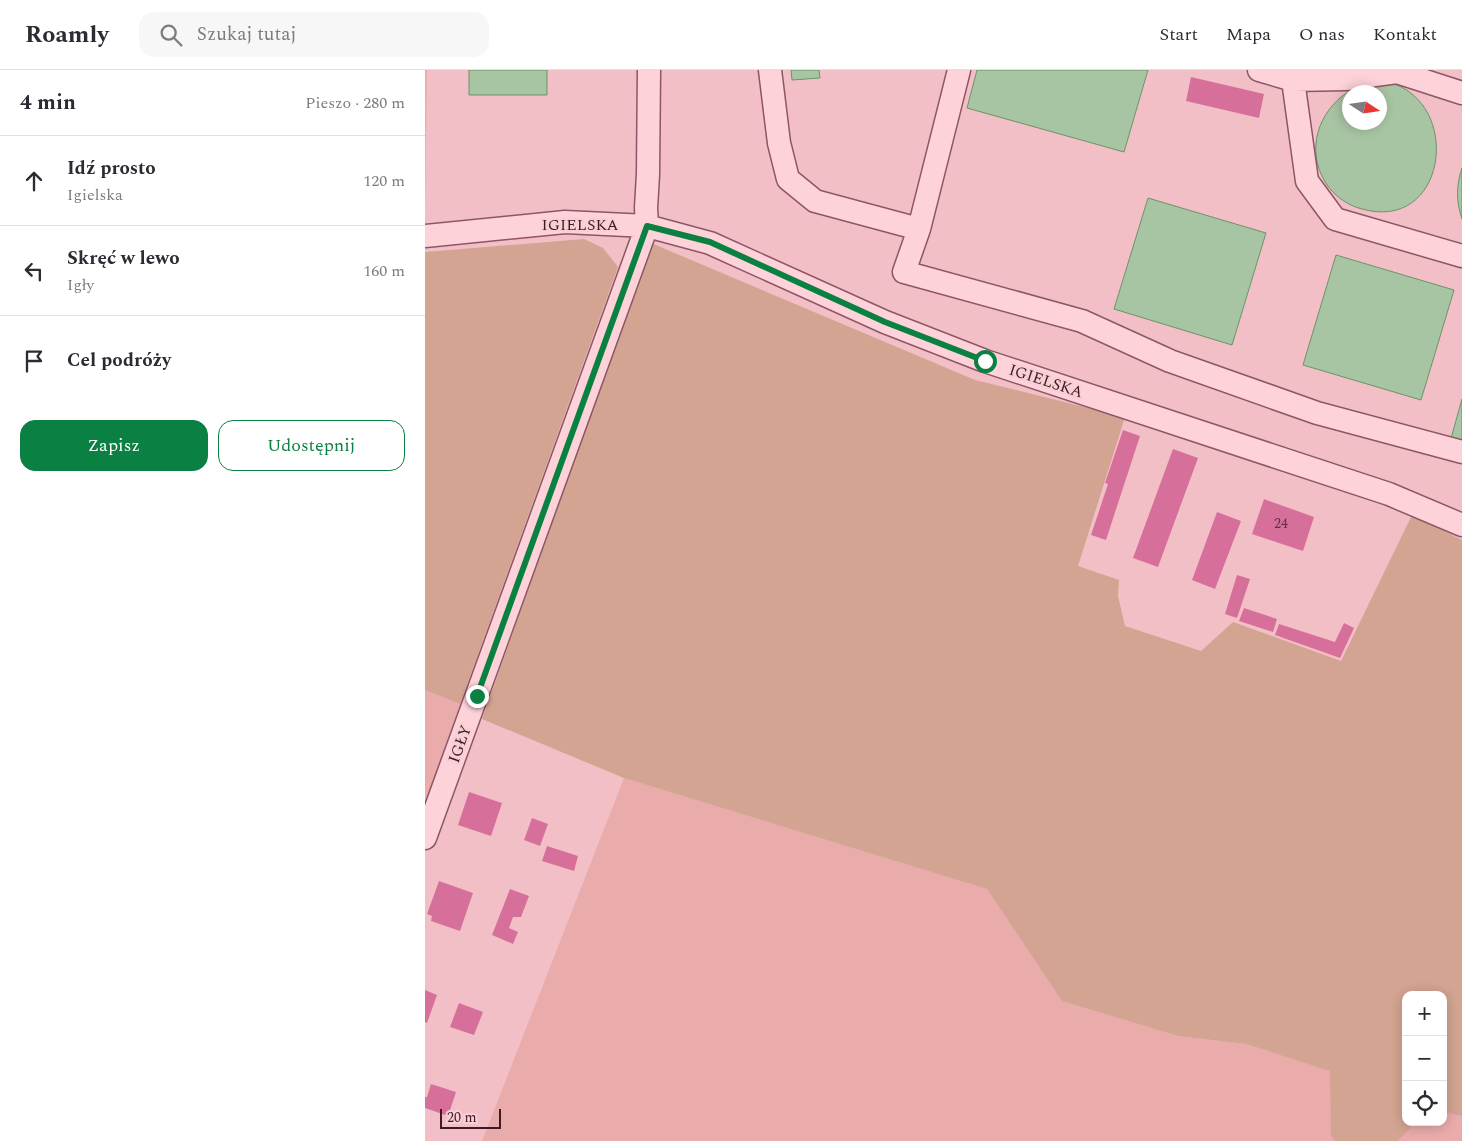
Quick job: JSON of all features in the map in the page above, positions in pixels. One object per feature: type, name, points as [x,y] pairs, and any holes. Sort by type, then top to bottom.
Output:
[{"type":"street","points":[[647,226],[645,208],[648,174],[649,70]]},
{"type":"street","points":[[770,70],[779,143],[788,179],[815,201],[919,229]]},
{"type":"street","points":[[959,70],[919,229],[904,272],[1081,321],[1169,361],[1317,413],[1462,452]]},
{"type":"street","points":[[1259,70],[1293,80],[1346,78],[1397,72],[1462,93]]},
{"type":"street","points":[[1293,80],[1307,181],[1335,219],[1462,256]]},
{"type":"street","name":"IGIELSKA","points":[[425,236],[565,222],[647,226],[710,242],[885,322],[985,361],[1389,494],[1462,525]]},
{"type":"street","name":"IGŁY","points":[[425,838],[647,226]]},
{"type":"shaded area","points":[[425,70],[427,70],[425,207]]},
{"type":"shaded area","points":[[469,70],[547,70],[547,95],[469,95]]},
{"type":"shaded area","points":[[791,70],[819,70],[820,78],[792,80]]},
{"type":"shaded area","points":[[977,70],[1148,70],[1124,152],[967,108]]},
{"type":"shaded area","points":[[1386,83],[1397,85],[1418,99],[1430,119],[1436,142],[1435,166],[1426,187],[1411,203],[1390,211],[1362,209],[1338,197],[1325,182],[1317,163],[1317,138],[1320,126],[1325,115],[1342,96],[1342,130],[1387,130],[1387,85],[1364,85]]},
{"type":"shaded area","points":[[1462,168],[1462,219],[1457,194]]},
{"type":"shaded area","points":[[1148,198],[1266,233],[1232,345],[1114,309]]},
{"type":"shaded area","points":[[584,239],[603,248],[618,267],[460,704],[425,690],[425,252]]},
{"type":"shaded area","points":[[651,243],[975,380],[1125,417],[1078,566],[1119,580],[1118,596],[1125,626],[1201,651],[1233,622],[1341,661],[1412,515],[1462,540],[1462,1116],[1447,1113],[1447,991],[1402,991],[1402,1126],[1412,1126],[1398,1141],[1335,1141],[1331,1136],[1330,1071],[1246,1044],[1178,1036],[1062,1001],[987,889],[624,778],[482,719]]},
{"type":"shaded area","points":[[1336,255],[1454,290],[1421,400],[1303,365]]},
{"type":"shaded area","points":[[1462,399],[1462,445],[1450,442]]},
{"type":"shaded area","points":[[425,690],[460,704],[425,804]]},
{"type":"shaded area","points":[[624,778],[987,889],[1062,1001],[1178,1036],[1246,1044],[1331,1071],[1331,1136],[1335,1141],[482,1141]]},
{"type":"shaded area","points":[[1447,1113],[1462,1116],[1462,1141],[1398,1141],[1412,1126],[1447,1126]]},
{"type":"building","points":[[1191,77],[1264,94],[1259,118],[1186,101]]},
{"type":"building","points":[[1123,430],[1140,436],[1106,540],[1091,535],[1108,484],[1105,483]]},
{"type":"building","points":[[1173,449],[1198,458],[1158,567],[1133,558]]},
{"type":"building","points":[[1264,499],[1314,517],[1303,551],[1252,534]]},
{"type":"building","points":[[1217,512],[1241,521],[1215,589],[1192,580]]},
{"type":"building","points":[[1237,575],[1250,579],[1237,618],[1225,614]]},
{"type":"building","points":[[1244,608],[1277,619],[1273,632],[1239,621]]},
{"type":"building","points":[[1344,623],[1354,628],[1340,658],[1275,635],[1279,624],[1335,642]]},
{"type":"building","points":[[469,792],[502,803],[491,836],[458,825]]},
{"type":"building","points":[[532,818],[548,824],[540,846],[524,840]]},
{"type":"building","points":[[547,846],[578,856],[574,871],[542,861]]},
{"type":"building","points":[[439,881],[473,893],[460,931],[431,921],[432,916],[427,914]]},
{"type":"building","points":[[510,889],[529,896],[521,917],[513,917],[509,928],[518,932],[513,944],[492,935]]},
{"type":"building","points":[[425,990],[437,995],[427,1023],[425,1022]]},
{"type":"building","points":[[459,1003],[483,1012],[474,1035],[450,1027]]},
{"type":"building","points":[[431,1084],[456,1092],[448,1116],[425,1108],[425,1097],[427,1097]]},
{"type":"route","points":[[477,696],[647,226],[710,242],[885,322],[985,361]]}]
